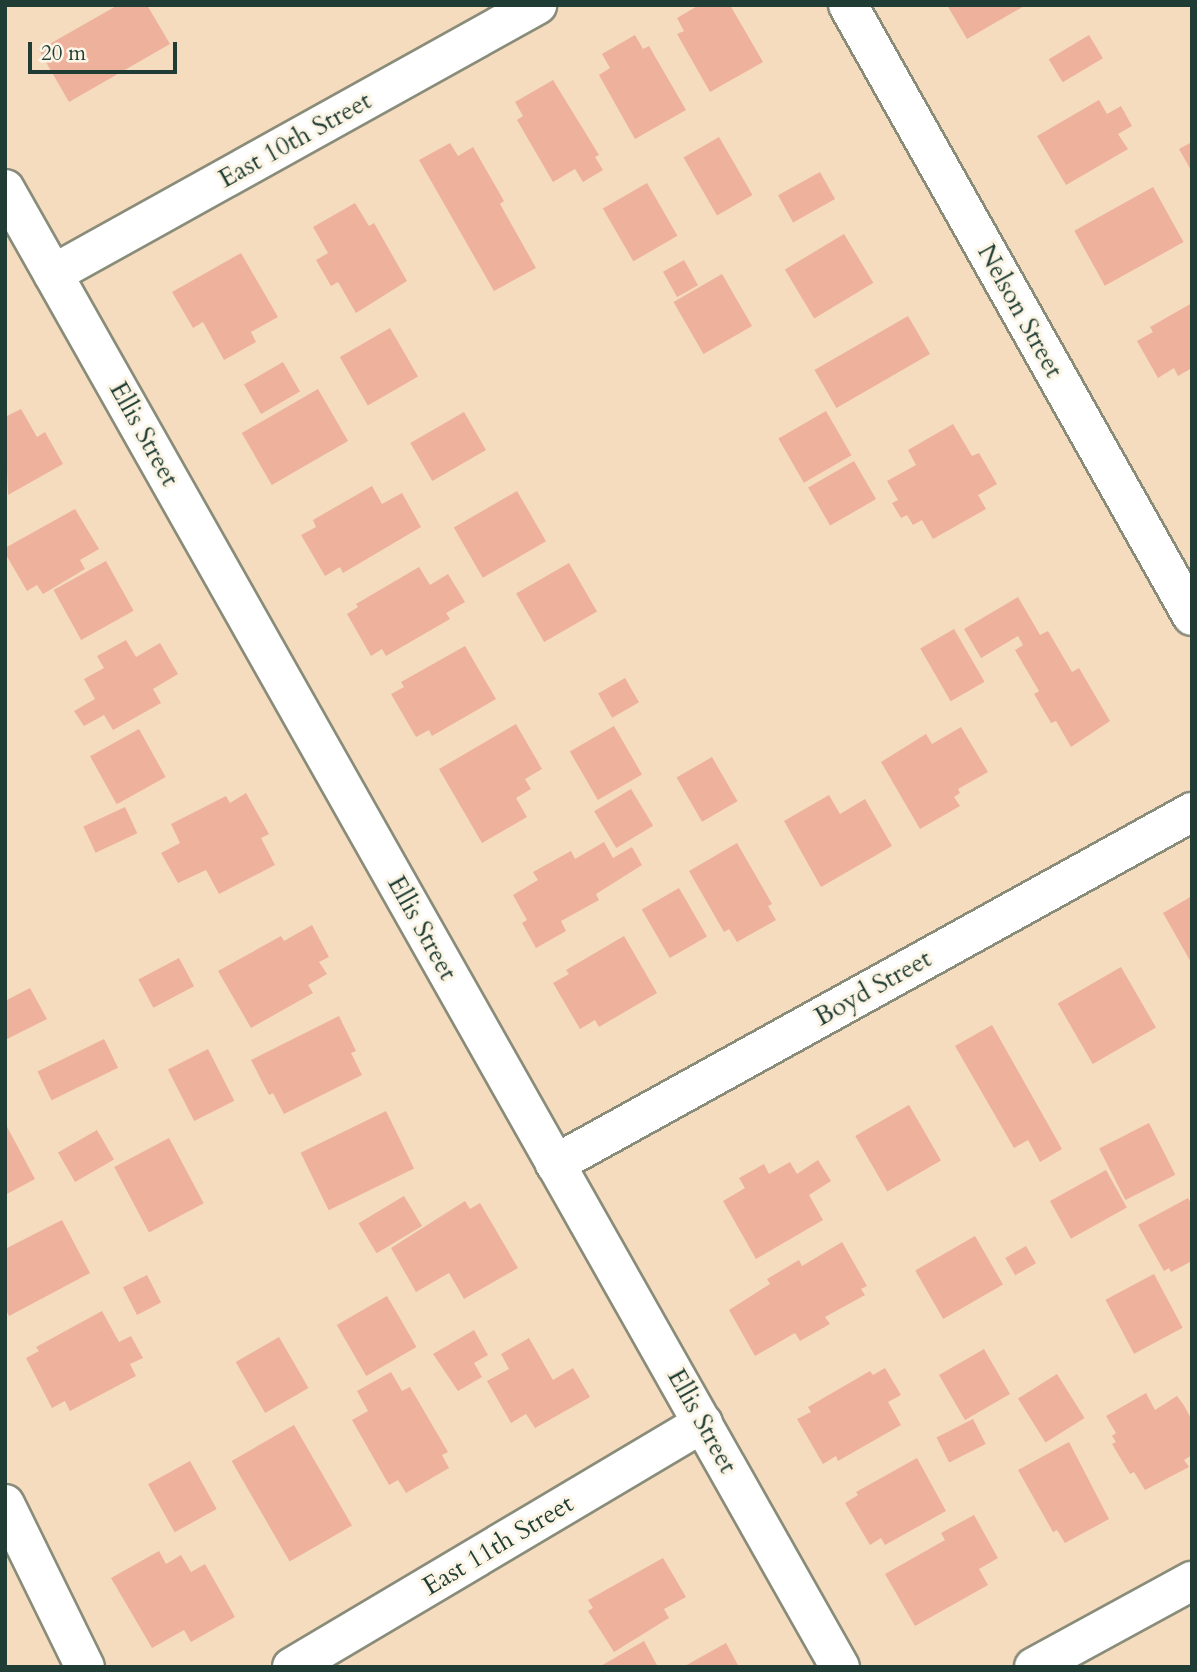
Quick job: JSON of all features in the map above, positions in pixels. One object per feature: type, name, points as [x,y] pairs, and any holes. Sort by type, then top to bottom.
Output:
[{"type":"street","name":"East 10th Street","points":[[53,274],[537,5]]},
{"type":"street","name":"Nelson Street","points":[[848,5],[1192,617]]},
{"type":"street","name":"Ellis Street","points":[[5,189],[840,1667]]},
{"type":"street","name":"Boyd Street","points":[[555,1164],[1192,812]]},
{"type":"street","name":"East 11th Street","points":[[292,1667],[703,1423]]},
{"type":"street","points":[[5,1504],[85,1667]]},
{"type":"street","points":[[1034,1667],[1192,1581]]},
{"type":"building","points":[[118,5],[147,5],[170,44],[69,102],[39,50]]},
{"type":"building","points":[[699,5],[730,5],[763,62],[710,92],[677,34],[684,31],[677,18]]},
{"type":"building","points":[[947,5],[1026,5],[967,39]]},
{"type":"building","points":[[635,35],[643,49],[649,46],[686,110],[635,139],[599,75],[610,68],[602,54]]},
{"type":"building","points":[[1089,35],[1103,58],[1063,82],[1049,59]]},
{"type":"building","points":[[553,80],[599,155],[595,157],[603,170],[583,182],[575,169],[553,182],[517,120],[523,116],[515,102]]},
{"type":"building","points":[[1099,100],[1107,114],[1121,106],[1132,126],[1118,134],[1128,149],[1066,185],[1037,136]]},
{"type":"building","points":[[719,137],[752,195],[717,216],[683,158]]},
{"type":"building","points":[[1192,142],[1192,172],[1179,149]]},
{"type":"building","points":[[450,143],[458,156],[473,147],[504,201],[500,204],[536,268],[494,291],[419,160]]},
{"type":"building","points":[[820,172],[835,199],[793,222],[778,195]]},
{"type":"building","points":[[647,183],[678,236],[633,261],[603,208]]},
{"type":"building","points":[[1153,187],[1184,242],[1105,286],[1074,231]]},
{"type":"building","points":[[355,203],[369,226],[374,223],[407,281],[356,313],[338,282],[331,286],[316,260],[328,253],[313,227]]},
{"type":"building","points":[[844,234],[873,283],[814,318],[785,270]]},
{"type":"building","points":[[241,253],[278,317],[251,332],[256,342],[224,360],[203,322],[193,328],[172,292]]},
{"type":"building","points":[[684,260],[698,285],[677,297],[663,272]]},
{"type":"building","points":[[722,274],[752,326],[704,354],[674,302]]},
{"type":"building","points":[[1192,303],[1192,368],[1178,376],[1174,368],[1158,378],[1137,341],[1153,332],[1150,327]]},
{"type":"building","points":[[908,316],[930,354],[836,408],[814,370]]},
{"type":"building","points":[[390,328],[418,376],[368,405],[340,357]]},
{"type":"building","points":[[283,362],[300,391],[261,414],[244,384]]},
{"type":"building","points":[[318,389],[348,441],[272,485],[242,433]]},
{"type":"building","points":[[21,409],[37,437],[45,432],[63,464],[8,495],[5,417]]},
{"type":"building","points":[[826,411],[852,455],[804,483],[778,439]]},
{"type":"building","points":[[464,412],[486,450],[432,481],[410,443]]},
{"type":"building","points":[[953,424],[972,456],[979,453],[997,484],[978,495],[986,509],[933,539],[922,520],[913,525],[907,515],[901,518],[892,503],[898,500],[887,481],[916,465],[908,450]]},
{"type":"building","points":[[854,461],[876,499],[830,526],[808,487]]},
{"type":"building","points":[[372,486],[382,504],[402,493],[421,527],[343,573],[340,567],[325,576],[301,535],[316,527],[313,520]]},
{"type":"building","points":[[517,491],[546,541],[483,578],[454,528]]},
{"type":"building","points":[[75,509],[99,549],[80,560],[85,569],[43,594],[37,585],[27,591],[5,553],[5,548]]},
{"type":"building","points":[[106,561],[134,611],[81,640],[54,590]]},
{"type":"building","points":[[569,563],[597,611],[544,642],[516,594]]},
{"type":"building","points":[[419,567],[430,585],[448,574],[465,602],[446,613],[450,619],[386,656],[382,649],[371,656],[347,614],[358,607],[356,604]]},
{"type":"building","points":[[1018,597],[1040,635],[1048,631],[1072,672],[1079,668],[1110,721],[1071,747],[1056,721],[1051,723],[1034,694],[1039,691],[1015,650],[1023,645],[1018,636],[981,658],[964,629]]},
{"type":"building","points":[[954,629],[984,682],[951,701],[920,648]]},
{"type":"building","points":[[126,640],[136,657],[160,643],[178,674],[153,689],[161,703],[113,730],[104,715],[84,726],[74,711],[95,699],[84,679],[104,668],[97,656]]},
{"type":"building","points":[[465,646],[496,699],[432,736],[429,730],[416,737],[391,694],[404,687],[401,682]]},
{"type":"building","points":[[625,678],[639,702],[612,718],[598,694]]},
{"type":"building","points":[[516,724],[542,769],[525,779],[531,789],[516,798],[527,817],[482,843],[439,769]]},
{"type":"building","points":[[614,726],[642,774],[598,800],[570,752]]},
{"type":"building","points":[[961,727],[988,772],[958,789],[960,793],[954,797],[960,806],[920,829],[881,762],[926,734],[932,744]]},
{"type":"building","points":[[139,729],[166,777],[117,804],[90,756]]},
{"type":"building","points":[[712,757],[738,801],[702,822],[676,778]]},
{"type":"building","points":[[631,789],[653,826],[616,848],[594,811]]},
{"type":"building","points":[[246,793],[269,834],[261,838],[275,865],[219,894],[206,870],[178,883],[161,853],[180,843],[171,824],[226,796],[230,803]]},
{"type":"building","points":[[829,795],[840,814],[865,799],[892,846],[821,887],[784,821]]},
{"type":"building","points":[[125,807],[137,833],[96,853],[83,826]]},
{"type":"building","points":[[604,842],[613,858],[632,847],[642,865],[596,894],[599,900],[561,921],[566,931],[536,948],[522,923],[527,920],[513,895],[538,880],[533,872],[571,851],[575,859]]},
{"type":"building","points":[[737,843],[772,904],[768,906],[776,920],[737,942],[729,929],[724,932],[689,871]]},
{"type":"building","points":[[679,888],[707,936],[670,958],[642,910]]},
{"type":"building","points":[[1192,896],[1192,964],[1163,913]]},
{"type":"building","points":[[312,925],[329,957],[319,962],[327,974],[308,985],[313,993],[251,1028],[218,971],[281,936],[284,941]]},
{"type":"building","points":[[624,936],[657,993],[599,1027],[595,1020],[580,1029],[553,983],[569,974],[566,970]]},
{"type":"building","points":[[179,958],[194,986],[153,1008],[138,980]]},
{"type":"building","points":[[1121,967],[1156,1028],[1093,1064],[1058,1004]]},
{"type":"building","points":[[30,988],[47,1019],[7,1039],[5,1001]]},
{"type":"building","points":[[339,1016],[356,1051],[351,1053],[362,1075],[284,1114],[273,1093],[269,1095],[251,1060]]},
{"type":"building","points":[[992,1025],[1062,1149],[1040,1162],[1028,1140],[1014,1148],[955,1046]]},
{"type":"building","points":[[104,1039],[118,1068],[52,1100],[37,1071]]},
{"type":"building","points":[[208,1049],[234,1101],[194,1121],[168,1069]]},
{"type":"building","points":[[909,1105],[941,1160],[887,1191],[855,1136]]},
{"type":"building","points":[[386,1111],[414,1169],[329,1210],[301,1153]]},
{"type":"building","points":[[5,1123],[35,1179],[5,1195]]},
{"type":"building","points":[[1149,1123],[1175,1175],[1125,1200],[1099,1148]]},
{"type":"building","points":[[97,1130],[114,1159],[75,1182],[58,1152]]},
{"type":"building","points":[[169,1138],[204,1203],[149,1232],[114,1167]]},
{"type":"building","points":[[818,1160],[831,1181],[809,1195],[823,1220],[756,1259],[723,1201],[745,1188],[739,1178],[764,1164],[769,1174],[790,1162],[797,1174]]},
{"type":"building","points":[[1106,1170],[1127,1208],[1071,1239],[1050,1201]]},
{"type":"building","points":[[404,1196],[422,1226],[377,1253],[359,1223]]},
{"type":"building","points":[[1188,1198],[1192,1205],[1192,1261],[1171,1272],[1169,1268],[1164,1271],[1138,1225]]},
{"type":"building","points":[[465,1201],[470,1209],[480,1203],[518,1268],[464,1299],[449,1273],[416,1292],[391,1248]]},
{"type":"building","points":[[62,1220],[90,1273],[9,1316],[5,1308],[5,1249]]},
{"type":"building","points":[[975,1236],[1003,1284],[943,1319],[915,1270]]},
{"type":"building","points":[[842,1242],[867,1286],[861,1289],[865,1295],[825,1317],[830,1324],[800,1341],[795,1333],[755,1356],[729,1310],[770,1284],[767,1279],[799,1260],[802,1266]]},
{"type":"building","points":[[1026,1246],[1036,1263],[1015,1275],[1005,1258]]},
{"type":"building","points":[[1154,1274],[1183,1328],[1134,1354],[1105,1300]]},
{"type":"building","points":[[147,1275],[161,1303],[137,1315],[123,1287]]},
{"type":"building","points":[[387,1296],[416,1347],[366,1376],[337,1325]]},
{"type":"building","points":[[102,1311],[119,1342],[131,1336],[143,1358],[130,1364],[136,1376],[70,1411],[65,1401],[52,1408],[26,1358],[39,1351],[36,1347]]},
{"type":"building","points":[[474,1330],[488,1355],[474,1363],[482,1377],[458,1391],[433,1354]]},
{"type":"building","points":[[279,1337],[308,1388],[265,1413],[236,1362]]},
{"type":"building","points":[[529,1338],[553,1380],[573,1368],[590,1397],[535,1428],[526,1414],[511,1423],[487,1381],[509,1369],[501,1354]]},
{"type":"building","points":[[984,1349],[1010,1394],[965,1420],[939,1375]]},
{"type":"building","points":[[885,1368],[901,1395],[888,1402],[901,1425],[838,1461],[836,1456],[823,1464],[797,1419],[811,1412],[808,1407],[870,1371],[873,1375]]},
{"type":"building","points":[[391,1372],[402,1391],[410,1387],[448,1452],[442,1455],[449,1468],[406,1493],[398,1480],[389,1485],[352,1420],[368,1411],[357,1391]]},
{"type":"building","points":[[1057,1374],[1085,1418],[1046,1442],[1018,1398]]},
{"type":"building","points":[[1146,1393],[1155,1410],[1177,1396],[1183,1404],[1192,1420],[1192,1455],[1184,1460],[1189,1467],[1145,1490],[1134,1472],[1130,1474],[1112,1444],[1116,1442],[1112,1436],[1116,1433],[1106,1416]]},
{"type":"building","points":[[973,1419],[986,1444],[949,1463],[936,1438]]},
{"type":"building","points":[[294,1425],[352,1525],[290,1561],[232,1461]]},
{"type":"building","points":[[1069,1442],[1109,1519],[1065,1543],[1057,1530],[1053,1532],[1018,1470]]},
{"type":"building","points":[[917,1458],[946,1511],[885,1545],[881,1538],[870,1545],[845,1503],[858,1495],[856,1492]]},
{"type":"building","points":[[190,1461],[217,1509],[175,1532],[148,1484]]},
{"type":"building","points":[[974,1515],[998,1558],[979,1569],[988,1585],[915,1626],[885,1574],[945,1540],[941,1533]]},
{"type":"building","points":[[159,1551],[166,1564],[181,1555],[191,1572],[205,1564],[235,1617],[191,1642],[184,1630],[152,1648],[111,1578]]},
{"type":"building","points":[[663,1558],[686,1597],[664,1609],[669,1618],[614,1652],[588,1611],[593,1608],[588,1600]]},
{"type":"building","points":[[644,1641],[658,1667],[599,1667]]},
{"type":"building","points":[[726,1643],[739,1667],[683,1667]]}]
